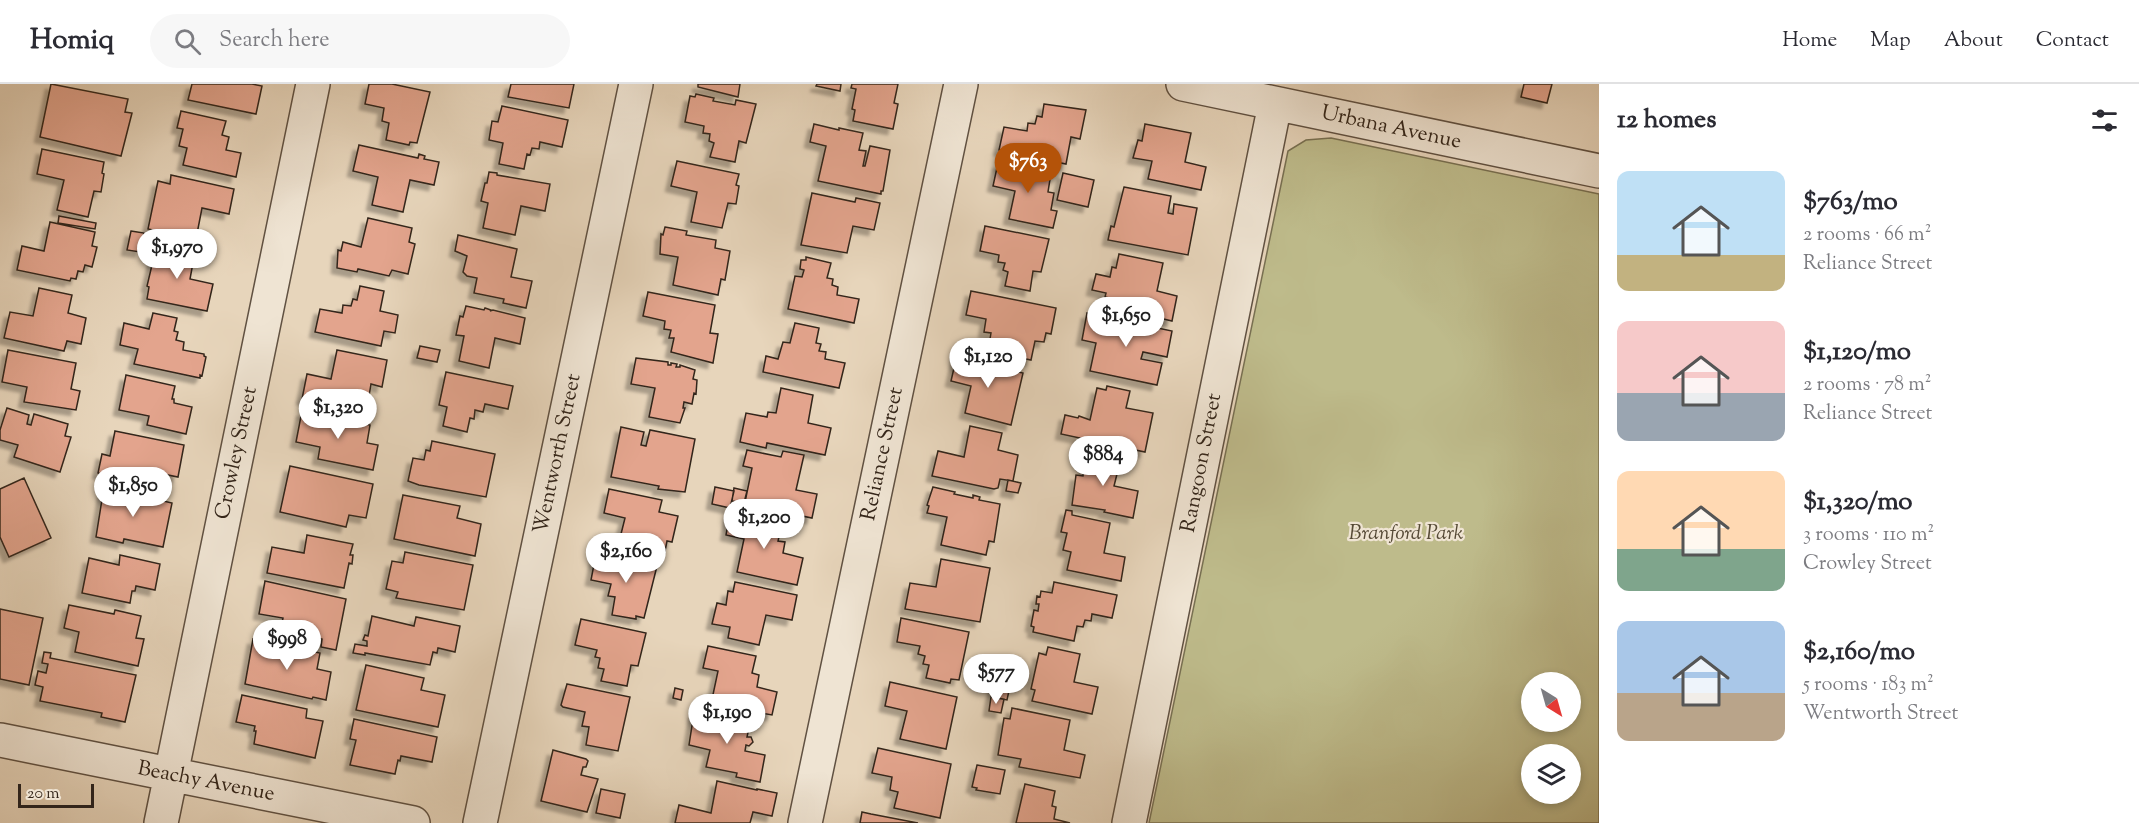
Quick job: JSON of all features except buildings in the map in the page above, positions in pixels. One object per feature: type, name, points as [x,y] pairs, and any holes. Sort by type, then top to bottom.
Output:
[{"type":"street","name":"Crowley Street","points":[[161,823],[313,84]]},
{"type":"street","name":"Wentworth Street","points":[[480,823],[636,84]]},
{"type":"street","name":"Reliance Street","points":[[804,823],[961,84]]},
{"type":"street","name":"Urbana Avenue","points":[[1183,84],[1599,171]]},
{"type":"street","name":"Rangoon Street","points":[[1129,823],[1275,104]]},
{"type":"street","name":"Beachy Avenue","points":[[0,740],[413,823]]},
{"type":"green space","name":"Branford Park","points":[[1331,138],[1599,194],[1599,823],[1149,823],[1288,151],[1306,140]]}]
